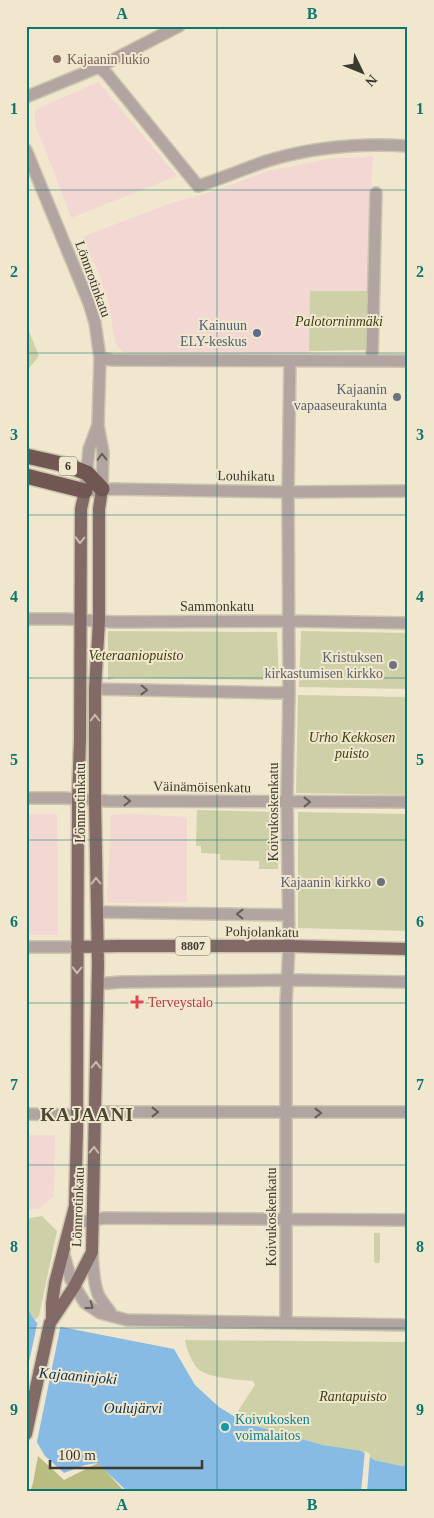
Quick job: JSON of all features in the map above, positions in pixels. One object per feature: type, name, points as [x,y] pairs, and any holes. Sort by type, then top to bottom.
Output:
[{"type":"highway","name":"6","points":[[26,456],[66,465],[87,473],[102,489]]},
{"type":"highway","name":"6","points":[[26,476],[84,491]]},
{"type":"main road","name":"Lönnrotinkatu","points":[[51,1321],[74,1287],[92,1252],[98,947],[95,689],[99,621],[99,509],[102,489]]},
{"type":"main road","name":"Lönnrotinkatu","points":[[51,1321],[52,1303],[75,1206],[81,509],[84,491]]},
{"type":"main road","name":"Pohjolankatu","points":[[77,947],[289,946],[408,949]]},
{"type":"main road","points":[[26,1434],[51,1321]]},
{"type":"street","points":[[26,97],[99,67],[179,26]]},
{"type":"street","points":[[99,67],[113,81],[198,186],[267,161],[326,148],[377,144],[408,146]]},
{"type":"street","name":"Lönnrotinkatu","points":[[26,150],[89,303],[94,323],[100,358],[98,425],[103,452],[102,489]]},
{"type":"street","points":[[372,361],[376,193]]},
{"type":"street","points":[[100,358],[112,360],[408,361]]},
{"type":"street","name":"Koivukoskenkatu","points":[[286,1323],[290,361]]},
{"type":"street","name":"Lönnrotinkatu","points":[[84,491],[89,449],[98,425]]},
{"type":"street","name":"Louhikatu","points":[[84,491],[102,489],[288,492],[408,491]]},
{"type":"street","name":"Sammonkatu","points":[[26,619],[408,623]]},
{"type":"street","points":[[95,689],[280,693],[289,691]]},
{"type":"street","name":"Väinämöisenkatu","points":[[26,798],[408,802]]},
{"type":"street","name":"Pohjolankatu","points":[[97,912],[288,915]]},
{"type":"street","name":"Pohjolankatu","points":[[26,947],[77,947]]},
{"type":"street","points":[[97,984],[121,982],[408,982]]},
{"type":"street","points":[[26,1114],[106,1112],[408,1112]]},
{"type":"street","points":[[70,1226],[93,1219],[408,1220]]},
{"type":"street","points":[[63,1251],[68,1273],[74,1287],[85,1303],[100,1313],[127,1320],[408,1325]]},
{"type":"street","points":[[92,1252],[97,1290],[112,1315]]},
{"type":"shaded area","points":[[98,82],[176,175],[71,218],[35,125],[35,110]]},
{"type":"shaded area","points":[[373,156],[370,291],[310,291],[310,354],[123,352],[118,347],[115,342],[109,304],[97,269],[83,239],[85,236],[165,205],[211,192],[268,171],[328,159]]},
{"type":"shaded area","points":[[26,814],[57,814],[58,935],[26,935]]},
{"type":"shaded area","points":[[131,814],[187,817],[187,902],[107,903],[111,815]]},
{"type":"shaded area","points":[[26,1135],[55,1135],[54,1196],[39,1209],[26,1210]]},
{"type":"green space","name":"Palotorninmäki","points":[[310,291],[370,291],[368,350],[309,351]]},
{"type":"green space","points":[[26,324],[39,356],[26,372]]},
{"type":"green space","name":"Veteraaniopuisto","points":[[108,631],[277,632],[279,680],[115,678],[108,680]]},
{"type":"green space","points":[[301,631],[408,633],[408,689],[299,687]]},
{"type":"green space","name":"Urho Kekkosen puisto","points":[[298,695],[408,697],[408,795],[296,793]]},
{"type":"green space","points":[[197,810],[279,812],[278,869],[259,869],[259,861],[220,860],[220,854],[201,853],[201,846],[196,846]]},
{"type":"green space","points":[[298,812],[408,814],[408,931],[298,928]]},
{"type":"green space","points":[[42,1216],[57,1231],[39,1316],[35,1320],[29,1311],[26,1310],[26,1219]]},
{"type":"green space","points":[[374,1233],[380,1233],[379,1263],[375,1263],[374,1260]]},
{"type":"green space","name":"Rantapuisto","points":[[185,1340],[408,1342],[408,1464],[402,1466],[374,1460],[367,1456],[245,1423],[248,1417],[238,1411],[255,1385],[253,1381],[224,1378],[202,1372],[192,1359]]},
{"type":"green space","points":[[38,1456],[64,1480],[98,1463],[125,1492],[30,1492]]},
{"type":"water","name":"Oulujärvi","points":[[26,1310],[29,1311],[36,1322],[174,1349],[195,1385],[219,1407],[245,1423],[323,1445],[361,1451],[374,1460],[402,1466],[408,1464],[408,1492],[128,1492],[97,1463],[85,1465],[64,1473],[45,1456],[35,1439],[26,1435]]},
{"type":"pier","points":[[38,1320],[61,1324],[36,1446],[34,1441],[26,1437],[26,1376]]},
{"type":"pier","points":[[365,1451],[370,1454],[367,1492],[361,1492]]},
{"type":"place","name":"Kajaanin lukio","points":[[57,59]]},
{"type":"place","name":"Kainuun ELY-keskus","points":[[257,333]]},
{"type":"place","name":"Kajaanin vapaaseurakunta","points":[[397,397]]},
{"type":"place","name":"Kristuksen kirkastumisen kirkko","points":[[393,665]]},
{"type":"place","name":"Kajaanin kirkko","points":[[381,882]]},
{"type":"place","name":"Terveystalo","points":[[137,1002]]},
{"type":"place","name":"Koivukosken voimalaitos","points":[[225,1427]]},
{"type":"district","name":"KAJAANI","points":[[87,1114]]},
{"type":"water label","name":"Kajaaninjoki","points":[[78,1376]]}]
